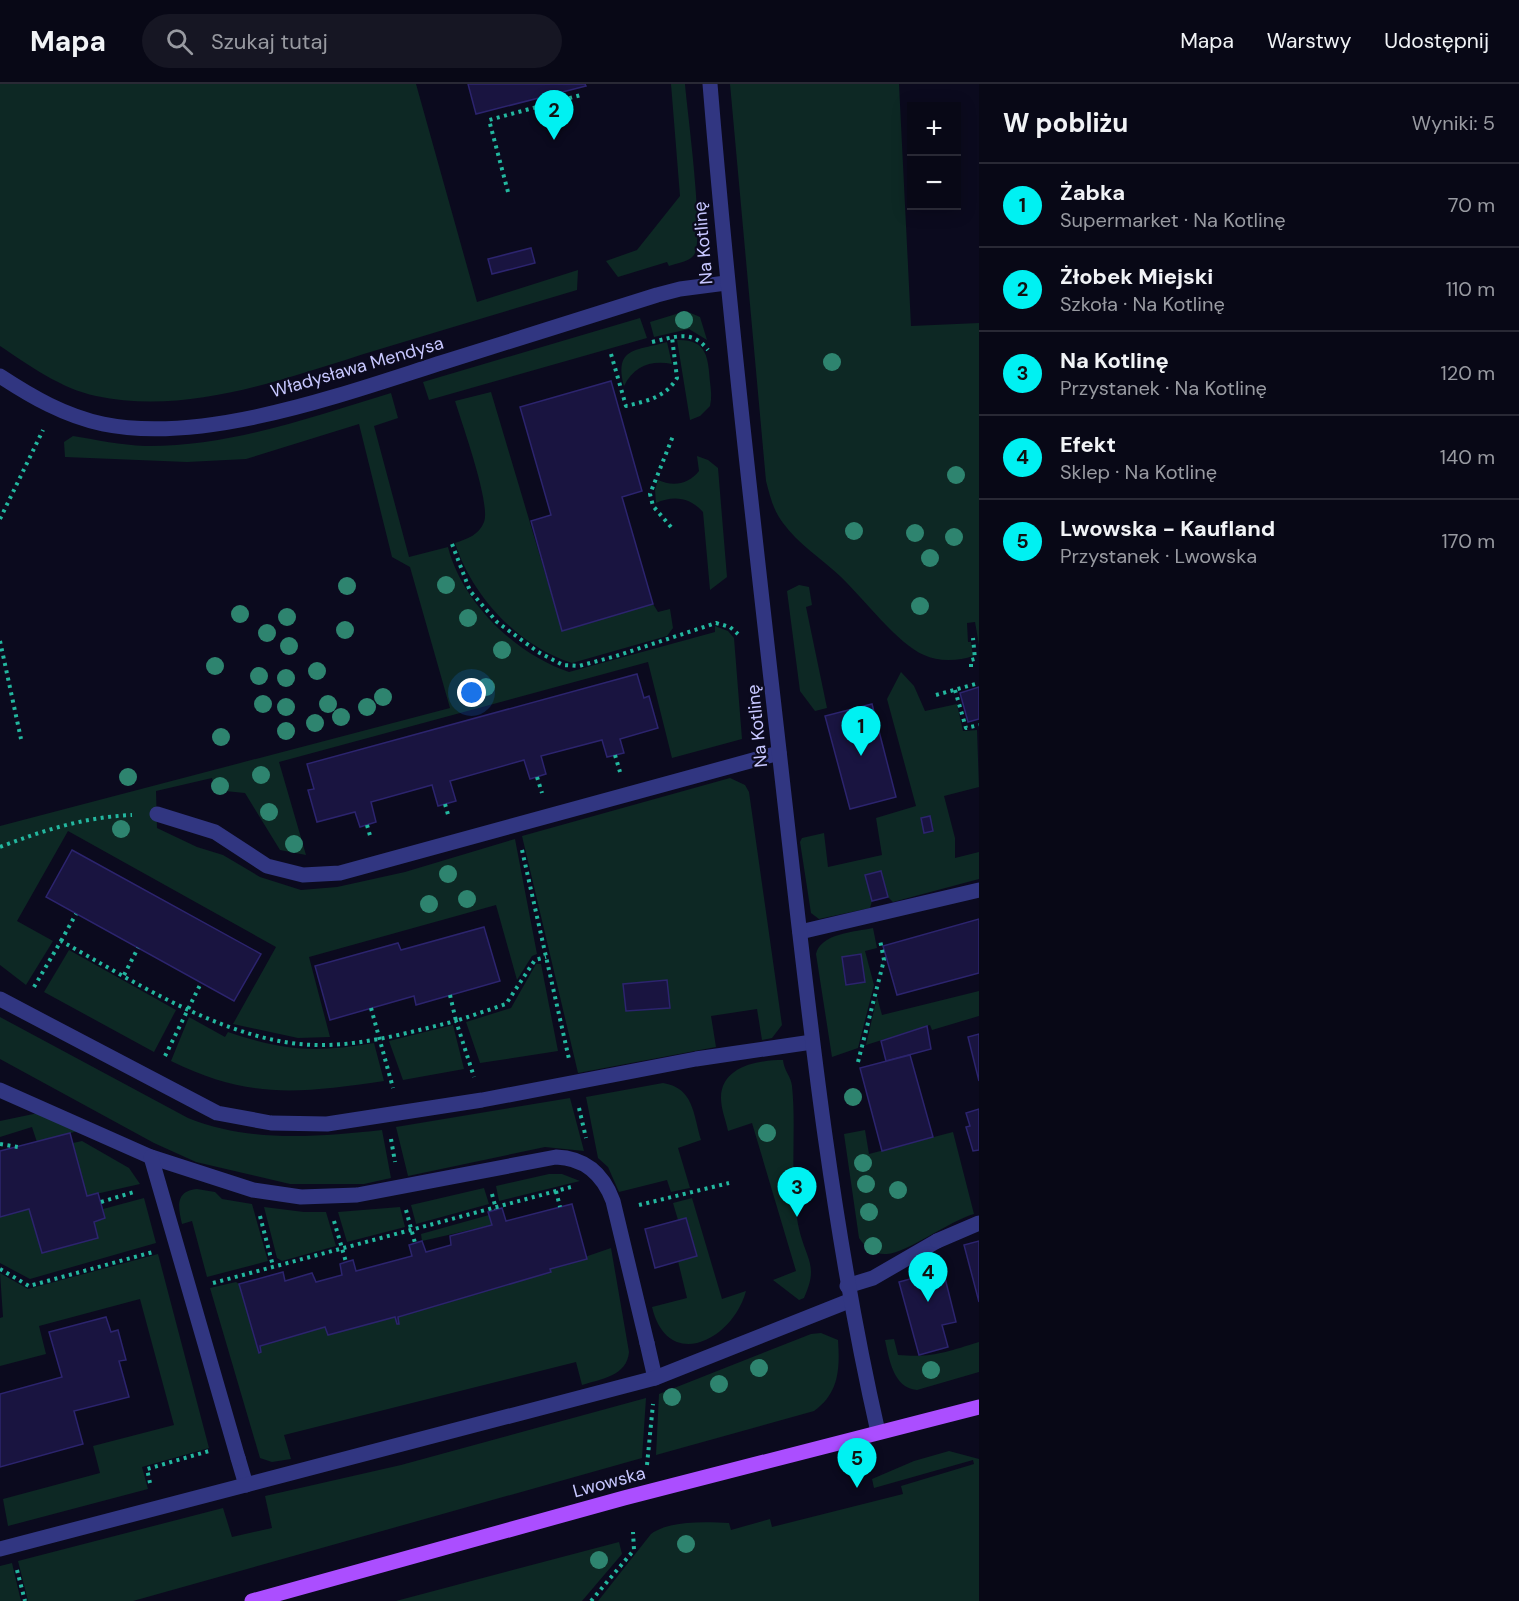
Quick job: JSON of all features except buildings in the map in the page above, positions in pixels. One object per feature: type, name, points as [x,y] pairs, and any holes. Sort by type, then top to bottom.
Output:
[{"type":"main road","name":"Lwowska","points":[[252,1601],[624,1498],[979,1407]]},
{"type":"street","name":"Na Kotlinę","points":[[710,84],[726,283],[812,1042],[848,1293],[878,1432]]},
{"type":"street","name":"Władysława Mendysa","points":[[0,376],[54,408],[104,424],[132,428],[186,427],[269,413],[404,375],[680,288],[726,283]]},
{"type":"street","points":[[157,814],[215,832],[267,866],[303,875],[340,873],[779,753]]},
{"type":"street","points":[[800,932],[979,890]]},
{"type":"street","points":[[0,999],[153,1082],[217,1113],[241,1119],[298,1126],[482,1100],[696,1059],[812,1042]]},
{"type":"street","points":[[0,1090],[151,1157],[254,1190],[292,1196],[328,1197],[400,1188],[556,1157],[581,1162],[598,1175],[608,1189],[655,1378]]},
{"type":"street","points":[[151,1157],[246,1485]]},
{"type":"street","points":[[0,1549],[655,1378],[848,1293],[937,1241],[979,1224]]},
{"type":"path","points":[[508,192],[489,120],[581,95]]},
{"type":"path","points":[[652,342],[672,337],[692,336],[714,357]]},
{"type":"path","points":[[611,354],[626,406],[653,399],[667,392],[677,378],[672,337]]},
{"type":"path","points":[[0,519],[54,408]]},
{"type":"path","points":[[671,527],[652,506],[650,494],[673,436]]},
{"type":"path","points":[[452,544],[470,591],[497,622],[538,652],[563,664],[579,666],[716,623],[730,627],[738,634]]},
{"type":"path","points":[[971,668],[971,660],[975,659],[973,638]]},
{"type":"path","points":[[0,641],[21,739]]},
{"type":"path","points":[[936,695],[979,683]]},
{"type":"path","points":[[955,690],[966,728],[979,725]]},
{"type":"path","points":[[537,777],[542,793]]},
{"type":"path","points":[[445,804],[449,818]]},
{"type":"path","points":[[0,847],[77,820],[105,816],[157,814]]},
{"type":"path","points":[[367,825],[371,840]]},
{"type":"path","points":[[189,1289],[412,1232],[556,1191],[598,1175],[574,1083],[516,826]]},
{"type":"path","points":[[20,1010],[76,914]]},
{"type":"path","points":[[858,1062],[884,960],[879,938]]},
{"type":"path","points":[[61,941],[187,1009],[224,1025],[296,1042],[325,1045],[378,1039],[456,1021],[506,1004],[535,960],[546,957]]},
{"type":"path","points":[[124,975],[138,948]]},
{"type":"path","points":[[153,1082],[201,983]]},
{"type":"path","points":[[450,995],[456,1021],[482,1100]]},
{"type":"path","points":[[370,1008],[393,1114],[400,1188]]},
{"type":"path","points":[[0,1144],[18,1147]]},
{"type":"path","points":[[615,1211],[729,1183]]},
{"type":"path","points":[[101,1202],[146,1189]]},
{"type":"path","points":[[254,1190],[273,1266]]},
{"type":"path","points":[[556,1191],[560,1207]]},
{"type":"path","points":[[412,1232],[415,1243]]},
{"type":"path","points":[[0,1269],[29,1286],[162,1249]]},
{"type":"path","points":[[342,1249],[346,1262]]},
{"type":"path","points":[[647,1466],[655,1378]]},
{"type":"path","points":[[591,1601],[633,1550],[633,1532]]},
{"type":"green space","points":[[0,84],[416,84],[477,302],[578,270],[577,290],[239,391],[167,401],[132,401],[83,393],[46,376],[0,346]]},
{"type":"green space","points":[[671,84],[685,84],[697,201],[697,244],[694,255],[686,261],[669,266],[667,262],[618,277],[606,261],[637,250],[680,196]]},
{"type":"green space","points":[[730,84],[899,84],[911,326],[979,323],[979,645],[975,622],[967,623],[968,642],[971,642],[973,656],[942,660],[914,650],[892,631],[840,576],[796,538],[774,508],[766,481]]},
{"type":"green space","points":[[686,311],[700,317],[707,340],[689,329],[654,337],[650,322]]},
{"type":"green space","points":[[640,318],[647,338],[429,400],[423,382]]},
{"type":"green space","points":[[677,340],[695,343],[700,346],[707,357],[710,406],[700,416],[690,420]]},
{"type":"green space","points":[[667,342],[672,364],[657,363],[644,366],[628,379],[624,386],[622,364],[625,357],[637,350]]},
{"type":"green space","points":[[491,392],[562,630],[653,604],[658,612],[670,609],[673,628],[667,636],[572,663],[533,645],[516,632],[485,600],[463,563],[455,543],[479,530],[484,522],[485,513],[480,482],[455,401]]},
{"type":"green space","points":[[391,393],[398,418],[374,426],[409,557],[448,547],[465,587],[494,623],[529,653],[569,672],[715,632],[715,626],[728,631],[734,638],[742,739],[672,758],[648,662],[279,762],[306,855],[280,850],[245,793],[215,790],[212,778],[156,791],[157,828],[197,847],[223,855],[260,877],[301,890],[337,887],[405,872],[515,839],[537,954],[532,956],[517,980],[496,905],[309,957],[330,1037],[298,1038],[233,1024],[276,947],[68,831],[17,921],[53,941],[26,985],[0,965],[0,826],[450,708],[410,567],[392,557],[359,424],[246,459],[187,462],[65,457],[64,442],[73,436],[145,446],[208,442],[300,421]]},
{"type":"green space","points":[[697,456],[708,460],[718,468],[727,577],[710,590],[703,512],[687,500],[675,498],[656,503],[655,490],[658,480],[675,484],[690,479],[699,471]]},
{"type":"green space","points":[[799,585],[809,587],[812,605],[806,607],[827,708],[815,711],[800,691],[787,591]]},
{"type":"green space","points":[[901,672],[914,686],[925,711],[957,704],[963,731],[977,730],[979,787],[944,796],[955,838],[955,858],[979,852],[979,879],[893,902],[888,897],[881,871],[866,875],[872,901],[870,908],[819,919],[811,913],[800,842],[802,838],[824,833],[828,867],[882,855],[876,818],[916,806],[887,699]]},
{"type":"green space","points":[[730,778],[745,785],[749,792],[782,1025],[772,1038],[762,1040],[757,1009],[711,1016],[716,1047],[578,1073],[522,836]]},
{"type":"green space","points":[[873,928],[877,948],[865,951],[874,985],[858,1048],[832,1057],[816,954],[819,947],[831,938],[848,932]]},
{"type":"green space","points":[[69,950],[176,1010],[154,1052],[44,992]]},
{"type":"green space","points":[[536,964],[541,964],[558,1051],[480,1063],[466,1022],[511,1008]]},
{"type":"green space","points":[[979,991],[979,1016],[932,1030],[930,1025],[866,1045],[877,997],[882,1015]]},
{"type":"green space","points":[[0,1017],[188,1118],[211,1126],[259,1135],[284,1136],[333,1135],[382,1130],[391,1178],[364,1184],[290,1184],[196,1162],[154,1143],[0,1059]]},
{"type":"green space","points":[[189,1017],[225,1037],[228,1032],[284,1046],[317,1049],[374,1043],[384,1081],[326,1088],[276,1090],[251,1088],[199,1074],[171,1061]]},
{"type":"green space","points":[[453,1025],[464,1069],[403,1080],[389,1041]]},
{"type":"green space","points":[[783,1060],[792,1086],[796,1215],[811,1271],[804,1298],[799,1300],[773,1280],[796,1271],[752,1123],[728,1131],[721,1102],[723,1087],[734,1072],[763,1061]]},
{"type":"green space","points":[[663,1083],[681,1090],[687,1096],[694,1112],[701,1140],[678,1148],[690,1188],[671,1192],[667,1180],[619,1192],[608,1167],[598,1158],[586,1097]]},
{"type":"green space","points":[[570,1098],[584,1151],[545,1147],[408,1176],[396,1127]]},
{"type":"green space","points":[[43,1112],[78,1131],[37,1142],[32,1127],[0,1137],[0,1121]]},
{"type":"green space","points":[[865,1130],[869,1154],[953,1132],[974,1214],[895,1252],[883,1254],[868,1248],[859,1238],[844,1134]]},
{"type":"green space","points":[[82,1141],[129,1168],[140,1184],[87,1196],[73,1143]]},
{"type":"green space","points":[[549,1174],[562,1174],[580,1181],[499,1201],[496,1186]]},
{"type":"green space","points":[[484,1188],[489,1204],[416,1224],[411,1205]]},
{"type":"green space","points":[[197,1189],[215,1192],[222,1199],[252,1204],[268,1261],[207,1277],[192,1221],[182,1224],[179,1206],[185,1193]]},
{"type":"green space","points":[[144,1198],[156,1243],[30,1279],[0,1263],[0,1217],[29,1209],[42,1253],[98,1238],[94,1222],[105,1218],[103,1209]]},
{"type":"green space","points":[[692,1198],[722,1299],[746,1291],[739,1308],[715,1335],[700,1342],[685,1344],[672,1339],[660,1327],[652,1307],[687,1298],[678,1261],[697,1255],[686,1218],[678,1220],[673,1203]]},
{"type":"green space","points":[[264,1207],[326,1212],[336,1246],[282,1261],[277,1258]]},
{"type":"green space","points":[[400,1207],[405,1227],[347,1242],[338,1212]]},
{"type":"green space","points":[[489,1215],[492,1225],[422,1241],[421,1234]]},
{"type":"green space","points":[[611,1248],[629,1352],[623,1366],[612,1375],[582,1385],[576,1362],[284,1435],[291,1459],[272,1462],[260,1458],[210,1288],[236,1282],[239,1284],[259,1353],[261,1352],[260,1346],[325,1327],[328,1335],[395,1317],[399,1324],[398,1317],[550,1272],[550,1269]]},
{"type":"green space","points":[[158,1254],[209,1448],[142,1467],[148,1489],[8,1526],[3,1499],[100,1473],[93,1446],[174,1425],[140,1299],[39,1326],[46,1354],[0,1366],[0,1318],[3,1317],[0,1273],[28,1289]]},
{"type":"green space","points":[[821,1333],[838,1340],[839,1361],[836,1380],[829,1396],[814,1411],[656,1455],[659,1394],[811,1334]]},
{"type":"green space","points":[[894,1339],[898,1355],[910,1356],[939,1353],[979,1342],[979,1372],[917,1390],[909,1388],[897,1378],[891,1363],[885,1340]]},
{"type":"green space","points":[[646,1398],[642,1458],[133,1601],[28,1601],[18,1561],[223,1508],[232,1537],[272,1528],[265,1496],[401,1465]]},
{"type":"green space","points":[[949,1451],[979,1459],[979,1601],[598,1601],[651,1534],[659,1529],[678,1524],[710,1522],[729,1523],[731,1530],[770,1519],[772,1527],[903,1494],[901,1486],[974,1464],[973,1460],[874,1488],[872,1479],[914,1461]]},
{"type":"green space","points":[[619,1542],[622,1554],[582,1601],[396,1601]]},
{"type":"green space","points":[[12,1563],[21,1601],[0,1601],[0,1566]]},
{"type":"place","name":"Żłobek Miejski","points":[[554,140]]},
{"type":"place","name":"Żabka","points":[[861,756]]},
{"type":"place","name":"Na Kotlinę","points":[[797,1217]]},
{"type":"place","name":"Efekt","points":[[928,1302]]},
{"type":"place","name":"Lwowska - Kaufland","points":[[857,1488]]}]
